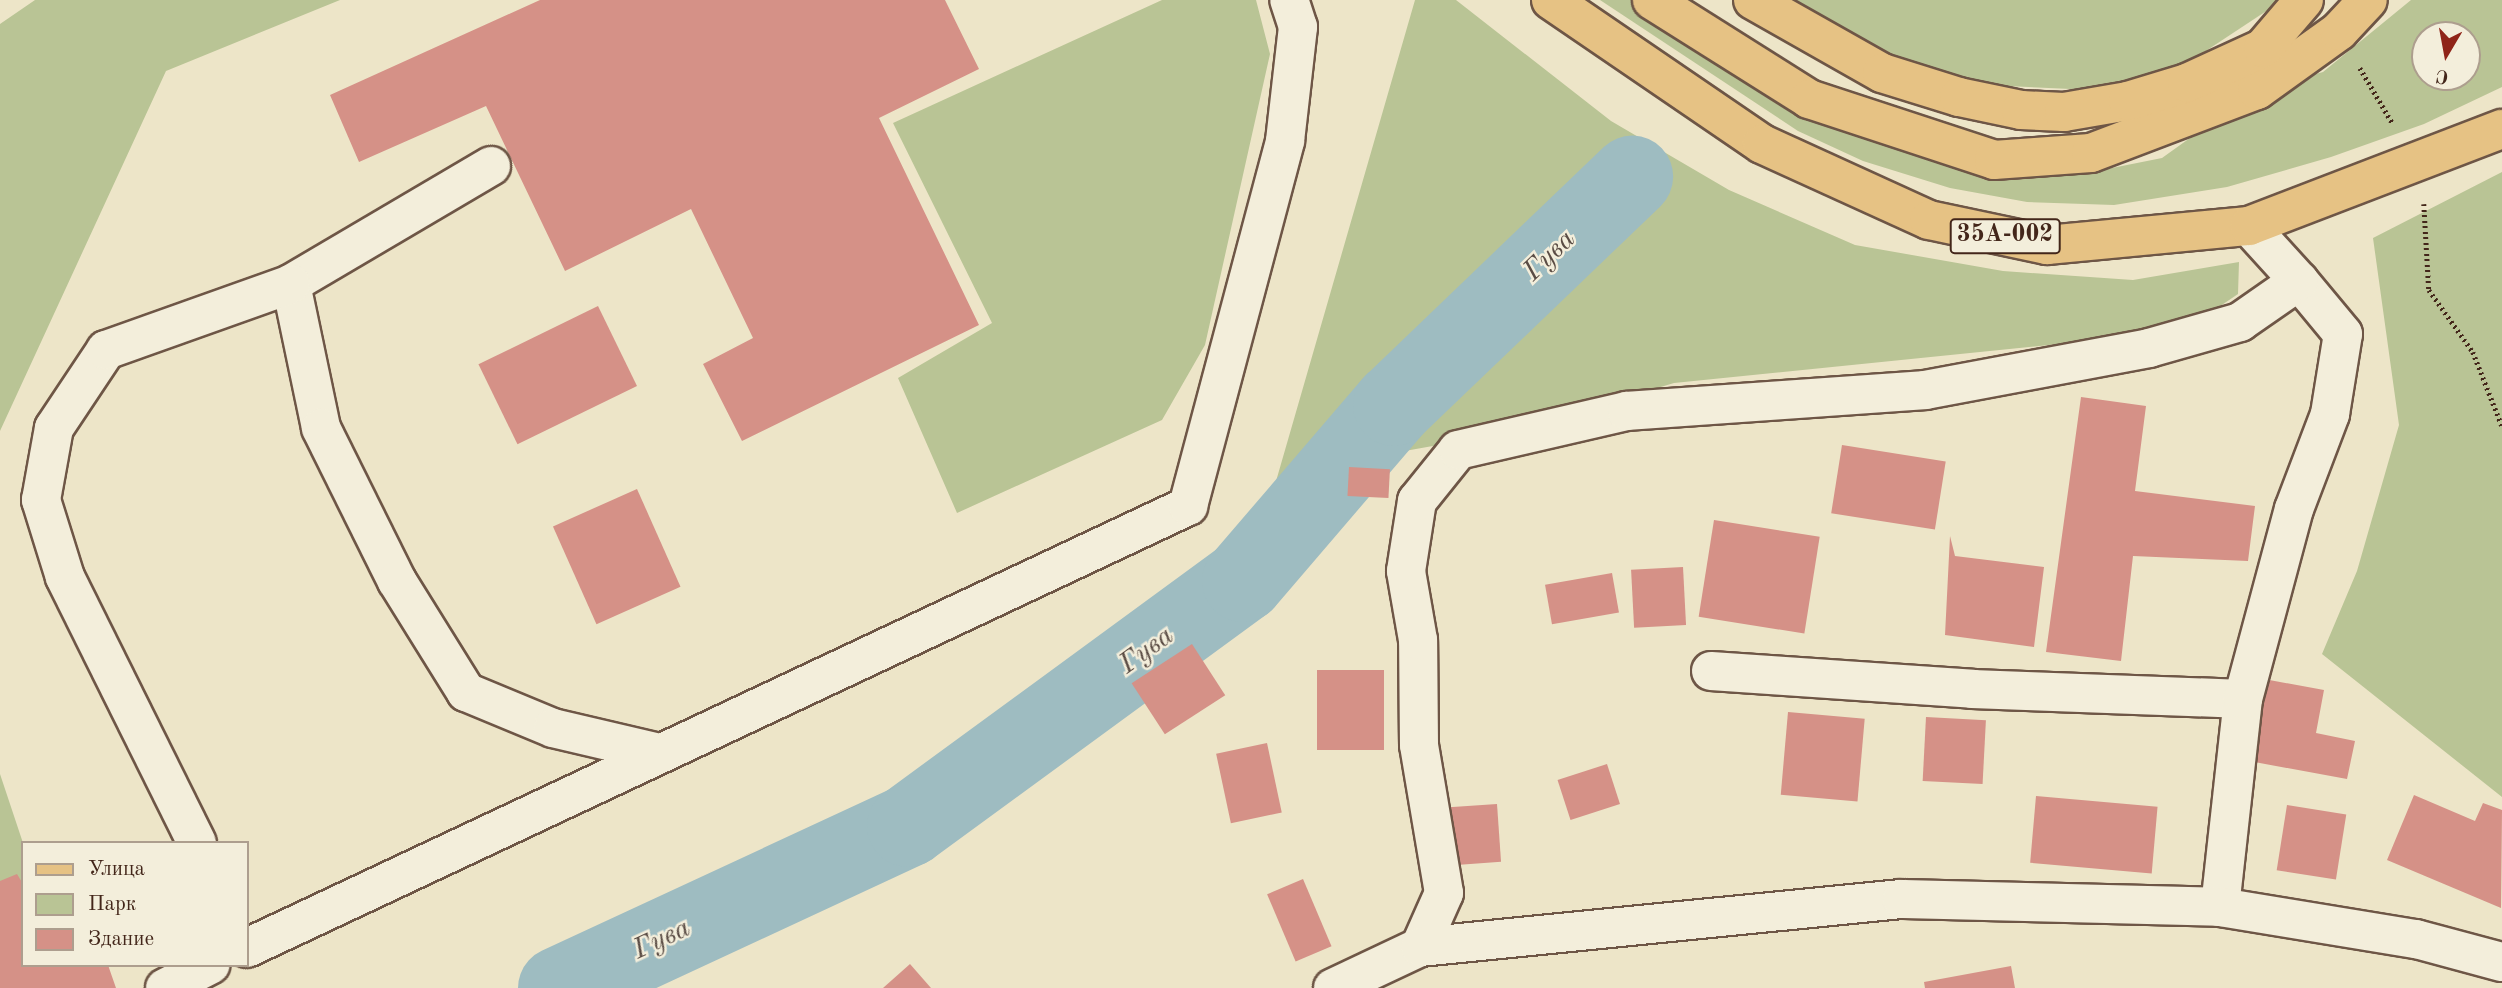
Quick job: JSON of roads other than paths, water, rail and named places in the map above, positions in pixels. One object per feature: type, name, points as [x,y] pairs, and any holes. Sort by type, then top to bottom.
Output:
[{"type":"main road","name":"35А-002","points":[[1551,0],[1762,144],[1929,220],[2047,245],[2249,226],[2502,129]]},
{"type":"main road","points":[[1652,0],[1809,99],[1994,160],[2104,148],[2257,90],[2339,31],[2368,0]]},
{"type":"main road","points":[[1753,0],[1882,73],[1959,97],[2021,110],[2064,112],[2128,101],[2187,83],[2263,48],[2304,0]]},
{"type":"lane","points":[[248,948],[1188,506],[1285,141],[1298,27],[1289,0]]},
{"type":"lane","points":[[196,841],[65,577],[41,500],[54,428],[106,350],[291,284],[491,166]]},
{"type":"lane","points":[[2220,907],[2243,699],[2294,509],[2330,414],[2343,334],[2249,226]]},
{"type":"lane","points":[[1420,947],[1444,893],[1419,745],[1418,640],[1406,571],[1417,501],[1458,450],[1627,411],[1925,390],[2149,348],[2240,322],[2299,281]]},
{"type":"lane","points":[[291,284],[321,428],[397,581],[466,692],[553,728],[660,753]]},
{"type":"lane","points":[[1711,671],[1972,688],[2243,699]]},
{"type":"lane","points":[[1333,988],[1420,947],[1902,898],[2220,907],[2416,939],[2502,962]]},
{"type":"waterway","name":"Гува","points":[[559,988],[908,826],[1243,581],[1394,405],[1632,177]]}]
